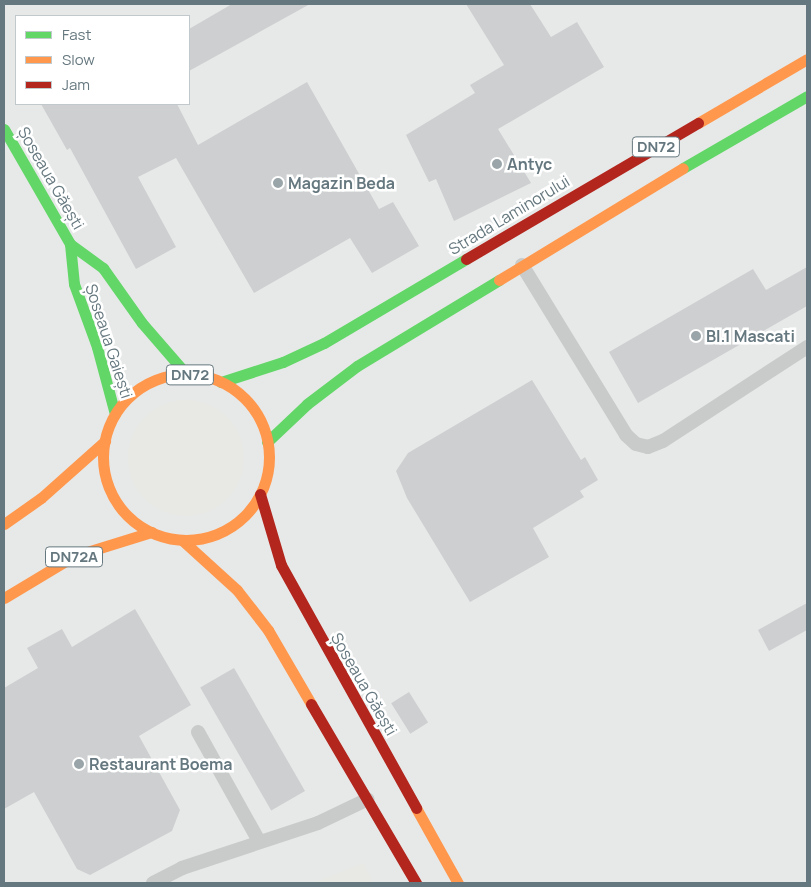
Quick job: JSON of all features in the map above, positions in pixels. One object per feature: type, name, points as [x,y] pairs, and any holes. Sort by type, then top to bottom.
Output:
[{"type":"main road","name":"Strada Laminorului","points":[[221,382],[302,354],[807,59]]},
{"type":"main road","points":[[267,442],[312,399],[357,366],[518,258],[807,96]]},
{"type":"main road","name":"Șoseaua Găești","points":[[4,129],[70,244]]},
{"type":"main road","points":[[505,235],[518,258]]},
{"type":"main road","name":"Șoseaua Gaiești","points":[[70,244],[103,268],[142,323],[186,375]]},
{"type":"main road","name":"Șoseaua Gaiești","points":[[70,244],[74,284],[97,346],[115,414]]},
{"type":"main road","name":"DN72","points":[[186,375],[221,382],[239,394],[253,409],[267,442],[268,469],[260,494],[248,512],[225,530],[197,539],[182,540],[151,532],[132,520],[114,498],[104,470],[105,441],[115,414],[128,398],[146,385],[166,377],[186,375]]},
{"type":"main road","points":[[4,524],[41,498],[105,441]]},
{"type":"main road","name":"Șoseaua Găești","points":[[260,494],[281,565],[292,588],[457,883]]},
{"type":"main road","name":"DN72A","points":[[4,598],[74,556],[151,532]]},
{"type":"main road","points":[[182,540],[218,571],[268,630],[416,883]]},
{"type":"lane","points":[[518,258],[626,435],[636,444],[648,447],[663,441],[807,347]]},
{"type":"lane","points":[[198,732],[259,841]]},
{"type":"lane","points":[[153,883],[182,868],[318,823],[368,799]]},
{"type":"shaded area","points":[[4,4],[807,4],[807,883],[4,883]]},
{"type":"shaded area","points":[[186,400],[208,405],[227,417],[239,436],[244,458],[239,480],[227,499],[208,511],[186,516],[164,511],[145,499],[133,480],[128,458],[133,436],[145,417],[164,405]]},
{"type":"shaded area","points":[[363,863],[374,883],[313,883]]},
{"type":"building","points":[[232,4],[310,4],[190,70],[190,28]]},
{"type":"building","points":[[466,4],[530,4],[551,37],[577,22],[604,67],[498,129],[531,183],[454,221],[436,179],[429,182],[406,135],[475,93],[470,85],[504,65]]},
{"type":"building","name":"Magazin Beda","points":[[307,82],[379,209],[393,202],[419,246],[372,273],[350,238],[254,293],[176,158],[138,177],[176,247],[136,269],[70,148],[67,150],[42,105],[178,105],[198,145]]},
{"type":"building","name":"Bl.1 Mascati","points":[[807,267],[807,306],[638,403],[609,352],[753,269],[766,290]]},
{"type":"building","points":[[532,380],[581,460],[585,457],[598,480],[580,491],[584,497],[533,528],[549,557],[470,602],[407,498],[396,471],[408,453]]},
{"type":"building","points":[[807,603],[807,630],[769,651],[758,630]]},
{"type":"building","name":"Restaurant Boema","points":[[135,609],[191,705],[139,736],[180,810],[172,831],[90,875],[77,869],[34,792],[4,809],[4,688],[38,668],[27,648],[62,629],[72,647]]},
{"type":"building","points":[[234,668],[305,791],[271,810],[200,688]]},
{"type":"building","points":[[409,692],[428,723],[410,734],[391,703]]},
{"type":"traffic: fast","points":[[683,168],[807,96]]},
{"type":"traffic: fast","points":[[4,129],[70,244],[103,268],[142,323],[187,375]]},
{"type":"traffic: fast","points":[[70,244],[74,284],[97,347],[115,414]]},
{"type":"traffic: fast","points":[[221,382],[283,362],[324,343],[466,259]]},
{"type":"traffic: fast","points":[[267,442],[307,404],[357,366],[499,280]]},
{"type":"traffic: slow","points":[[698,123],[807,59]]},
{"type":"traffic: slow","points":[[499,280],[683,168]]},
{"type":"traffic: slow","points":[[186,374],[210,378],[225,384],[250,405],[259,418],[265,433],[269,457],[265,481],[259,496],[238,521],[225,530],[210,536],[186,540],[162,536],[147,530],[122,509],[113,496],[107,481],[103,457],[107,433],[113,418],[134,393],[147,384],[162,378],[186,374]]},
{"type":"traffic: slow","points":[[4,524],[41,498],[105,441]]},
{"type":"traffic: slow","points":[[4,598],[74,556],[151,532]]},
{"type":"traffic: slow","points":[[182,540],[237,590],[268,630],[311,704]]},
{"type":"traffic: slow","points":[[416,808],[458,883]]},
{"type":"traffic: jam","points":[[466,259],[698,123]]},
{"type":"traffic: jam","points":[[260,494],[281,565],[416,808]]},
{"type":"traffic: jam","points":[[311,704],[416,883]]},
{"type":"place","name":"Antyc","points":[[497,164]]},
{"type":"place","name":"Magazin Beda","points":[[278,183]]},
{"type":"place","name":"Bl.1 Mascati","points":[[696,336]]},
{"type":"place","name":"Restaurant Boema","points":[[79,764]]}]
